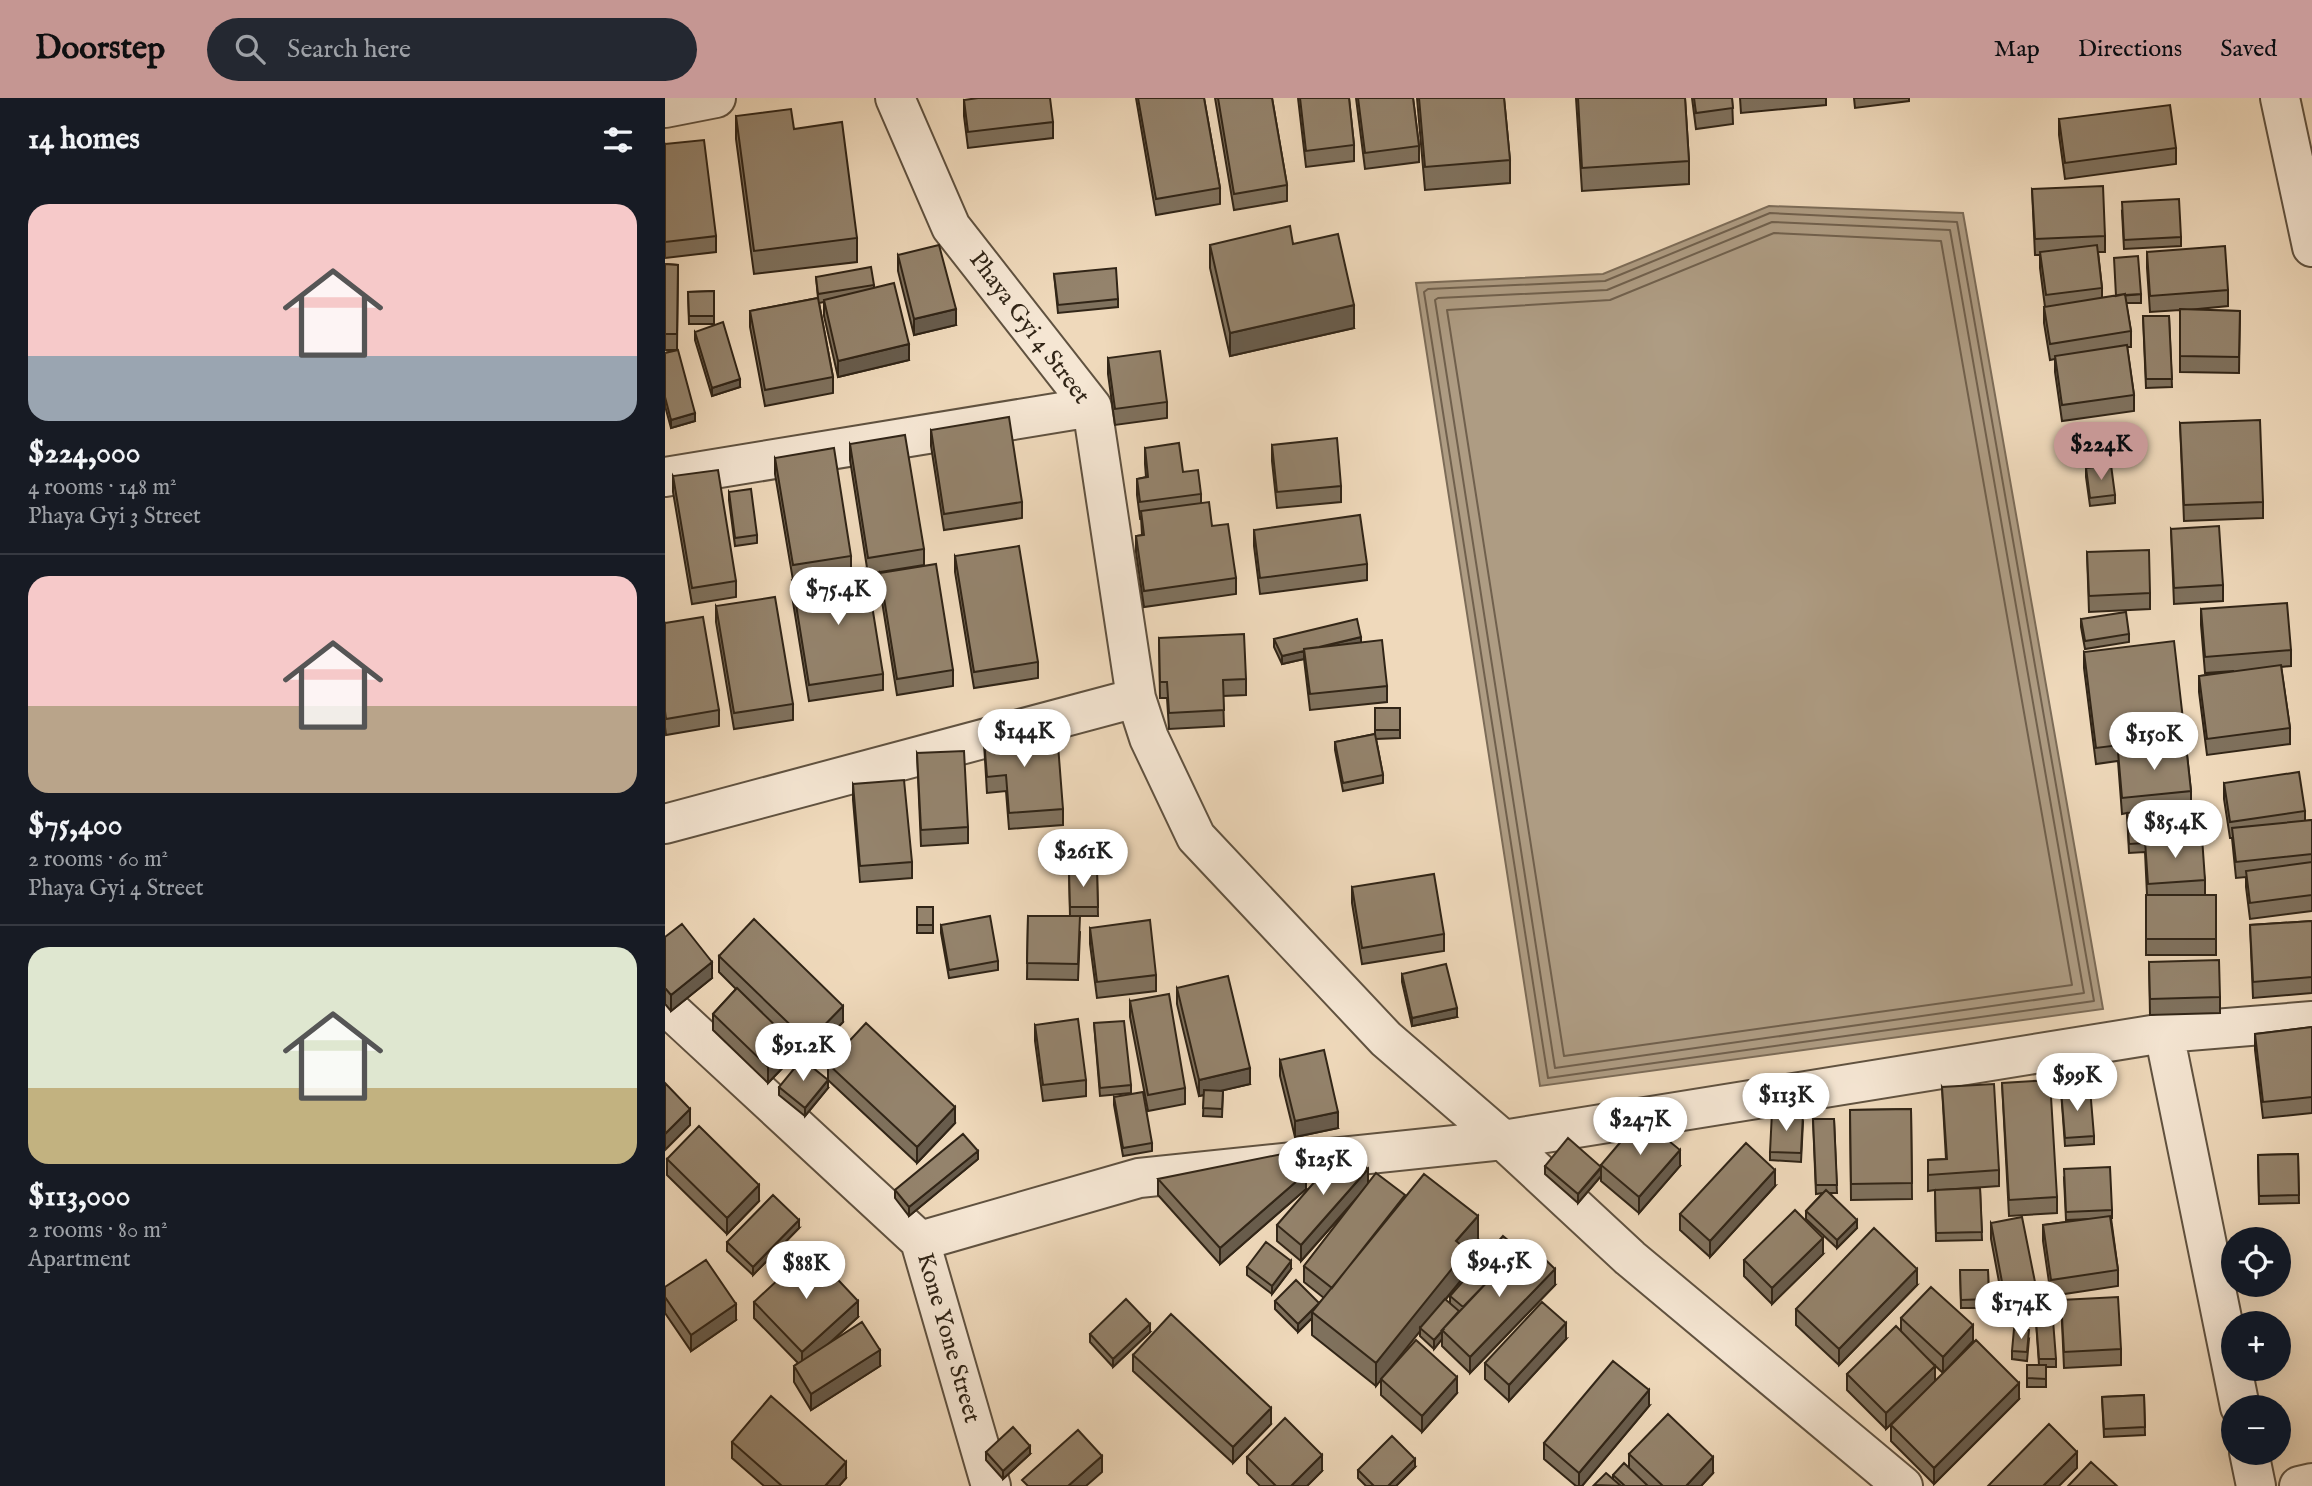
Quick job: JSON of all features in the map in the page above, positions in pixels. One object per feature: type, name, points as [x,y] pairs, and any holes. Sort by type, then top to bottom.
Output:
[{"type":"street","points":[[665,108],[716,98]]},
{"type":"street","name":"Phaya Gyi 4 Street","points":[[895,98],[951,227],[1091,407],[1136,698],[1149,738],[1196,837],[1387,1039],[1503,1140],[1630,1258],[1903,1486]]},
{"type":"street","points":[[2280,98],[2312,247]]},
{"type":"street","points":[[665,477],[1091,407]]},
{"type":"street","points":[[665,824],[1136,698]]},
{"type":"street","name":"Kone Yone Street","points":[[665,1005],[920,1241],[991,1486]]},
{"type":"street","points":[[920,1241],[1139,1178],[1503,1140],[2164,1033],[2312,1021]]},
{"type":"street","points":[[2164,1033],[2238,1395]]},
{"type":"street","points":[[2252,1465],[2256,1486]]},
{"type":"street","points":[[2299,1486],[2312,1483]]},
{"type":"water","points":[[1769,206],[1963,213],[2103,1009],[1540,1086],[1416,283],[1603,274]]},
{"type":"building","points":[[1050,98],[1053,122],[968,132],[964,100]]},
{"type":"building","points":[[1138,98],[1204,98],[1220,188],[1156,199]]},
{"type":"building","points":[[1218,98],[1272,98],[1287,185],[1234,194]]},
{"type":"building","points":[[1300,98],[1349,98],[1354,145],[1306,151]]},
{"type":"building","points":[[1358,98],[1413,98],[1419,146],[1365,153]]},
{"type":"building","points":[[1419,98],[1504,98],[1510,160],[1425,167]]},
{"type":"building","points":[[1578,98],[1685,98],[1689,161],[1582,168]]},
{"type":"building","points":[[1694,98],[1732,98],[1733,108],[1696,113]]},
{"type":"building","points":[[2170,105],[2176,148],[2065,163],[2059,119]]},
{"type":"building","points":[[791,109],[794,129],[842,122],[857,238],[754,251],[736,116]]},
{"type":"building","points":[[704,140],[716,236],[665,242],[665,144]]},
{"type":"building","points":[[2103,186],[2105,236],[2035,239],[2032,189]]},
{"type":"building","points":[[2179,199],[2181,237],[2124,240],[2122,202]]},
{"type":"building","points":[[1290,226],[1293,244],[1338,234],[1354,305],[1230,333],[1210,245]]},
{"type":"building","points":[[939,245],[956,309],[914,319],[898,255]]},
{"type":"building","points":[[2097,245],[2102,288],[2046,295],[2040,252]]},
{"type":"building","points":[[2225,246],[2228,290],[2150,296],[2147,252]]},
{"type":"building","points":[[2138,256],[2141,294],[2116,296],[2114,258]]},
{"type":"building","points":[[665,264],[678,265],[677,334],[665,334]]},
{"type":"building","points":[[871,267],[874,285],[818,294],[816,277]]},
{"type":"building","points":[[1116,268],[1118,299],[1058,305],[1054,274]]},
{"type":"building","points":[[894,283],[909,344],[838,361],[824,300]]},
{"type":"building","points":[[714,291],[714,316],[689,316],[688,292]]},
{"type":"building","points":[[2125,294],[2131,331],[2050,344],[2044,307]]},
{"type":"building","points":[[818,298],[833,377],[765,390],[750,311]]},
{"type":"building","points":[[2180,309],[2240,311],[2239,357],[2180,356]]},
{"type":"building","points":[[2143,316],[2169,316],[2172,379],[2146,379]]},
{"type":"building","points":[[723,322],[740,379],[712,388],[695,332]]},
{"type":"building","points":[[2127,345],[2134,395],[2062,405],[2055,356]]},
{"type":"building","points":[[678,350],[695,413],[671,420],[665,397],[665,353]]},
{"type":"building","points":[[1160,351],[1167,402],[1115,409],[1108,358]]},
{"type":"building","points":[[1009,417],[1022,502],[944,514],[931,430]]},
{"type":"building","points":[[2260,420],[2263,502],[2184,505],[2180,423]]},
{"type":"building","points":[[905,435],[924,549],[868,558],[850,444]]},
{"type":"building","points":[[1337,438],[1341,486],[1277,492],[1272,445]]},
{"type":"building","points":[[1179,443],[1183,472],[1198,470],[1201,494],[1140,502],[1137,479],[1148,477],[1145,448]]},
{"type":"building","points":[[834,448],[851,556],[793,565],[775,458]]},
{"type":"building","points":[[2111,465],[2115,495],[2090,498],[2086,468]]},
{"type":"building","points":[[718,470],[736,581],[692,588],[673,476]]},
{"type":"building","points":[[751,489],[757,535],[735,538],[729,492]]},
{"type":"building","points":[[1209,502],[1212,526],[1228,524],[1236,578],[1144,591],[1136,536],[1144,535],[1141,511]]},
{"type":"building","points":[[1360,515],[1367,564],[1260,578],[1254,530]]},
{"type":"building","points":[[2219,526],[2223,585],[2174,588],[2171,529]]},
{"type":"building","points":[[1019,546],[1038,662],[974,672],[955,556]]},
{"type":"building","points":[[2149,550],[2150,593],[2089,596],[2087,552]]},
{"type":"building","points":[[936,564],[953,670],[897,679],[880,573]]},
{"type":"building","points":[[866,568],[883,674],[809,685],[792,580]]},
{"type":"building","points":[[775,597],[793,704],[734,713],[716,606]]},
{"type":"building","points":[[2287,603],[2291,650],[2205,657],[2201,609]]},
{"type":"building","points":[[2126,612],[2129,634],[2085,641],[2081,619]]},
{"type":"building","points":[[703,617],[719,710],[666,719],[665,623]]},
{"type":"building","points":[[1357,619],[1361,637],[1304,651],[1282,656],[1274,639]]},
{"type":"building","points":[[1244,634],[1246,679],[1223,680],[1224,710],[1169,713],[1167,682],[1160,682],[1159,638]]},
{"type":"building","points":[[1382,640],[1387,686],[1310,694],[1304,649]]},
{"type":"building","points":[[2174,641],[2185,737],[2096,748],[2084,652]]},
{"type":"building","points":[[2281,665],[2290,728],[2207,739],[2199,676]]},
{"type":"building","points":[[1375,708],[1400,708],[1400,730],[1375,730]]},
{"type":"building","points":[[1025,723],[1027,748],[1058,745],[1063,809],[1009,813],[1006,775],[987,777],[983,726]]},
{"type":"building","points":[[1375,734],[1383,775],[1343,783],[1335,742]]},
{"type":"building","points":[[2186,745],[2191,791],[2122,798],[2118,752]]},
{"type":"building","points":[[964,751],[968,827],[921,830],[917,753]]},
{"type":"building","points":[[2299,772],[2305,811],[2230,822],[2224,783]]},
{"type":"building","points":[[904,780],[912,862],[860,866],[853,784]]},
{"type":"building","points":[[2196,809],[2198,838],[2129,844],[2127,813]]},
{"type":"building","points":[[2312,820],[2312,854],[2236,862],[2232,828]]},
{"type":"building","points":[[2202,837],[2205,880],[2148,884],[2145,841]]},
{"type":"building","points":[[2312,862],[2312,895],[2250,903],[2246,871]]},
{"type":"building","points":[[1069,871],[1097,871],[1098,907],[1070,907]]},
{"type":"building","points":[[1434,874],[1444,934],[1362,948],[1352,887]]},
{"type":"building","points":[[2146,895],[2216,895],[2216,939],[2146,939]]},
{"type":"building","points":[[917,907],[933,907],[933,925],[917,925]]},
{"type":"building","points":[[990,916],[998,961],[949,970],[941,925]]},
{"type":"building","points":[[1028,916],[1080,916],[1078,964],[1027,963]]},
{"type":"building","points":[[754,919],[843,1006],[808,1042],[719,956]]},
{"type":"building","points":[[1150,920],[1156,975],[1097,982],[1090,928]]},
{"type":"building","points":[[2312,921],[2312,977],[2253,982],[2250,925]]},
{"type":"building","points":[[682,924],[712,962],[671,995],[665,988],[665,937]]},
{"type":"building","points":[[2219,960],[2220,997],[2150,999],[2149,962]]},
{"type":"building","points":[[1446,964],[1457,1008],[1412,1018],[1402,974]]},
{"type":"building","points":[[1228,976],[1250,1068],[1199,1080],[1177,988]]},
{"type":"building","points":[[737,988],[792,1042],[768,1067],[713,1014]]},
{"type":"building","points":[[1169,994],[1185,1088],[1148,1095],[1130,1001]]},
{"type":"building","points":[[1078,1019],[1086,1080],[1043,1085],[1035,1025]]},
{"type":"building","points":[[1124,1021],[1131,1085],[1100,1088],[1094,1023]]},
{"type":"building","points":[[866,1023],[955,1107],[917,1147],[828,1064]]},
{"type":"building","points":[[2312,1027],[2312,1097],[2263,1102],[2255,1034]]},
{"type":"building","points":[[1324,1050],[1338,1112],[1295,1121],[1280,1060]]},
{"type":"building","points":[[802,1059],[828,1080],[805,1108],[779,1087]]},
{"type":"building","points":[[2050,1080],[2057,1197],[2009,1200],[2002,1083]]},
{"type":"building","points":[[665,1083],[690,1109],[665,1134]]},
{"type":"building","points":[[1994,1084],[1999,1170],[1928,1175],[1928,1160],[1947,1159],[1942,1087]]},
{"type":"building","points":[[2090,1088],[2094,1136],[2065,1138],[2061,1090]]},
{"type":"building","points":[[1204,1090],[1223,1091],[1222,1109],[1203,1108]]},
{"type":"building","points":[[1143,1092],[1152,1143],[1123,1148],[1114,1097]]},
{"type":"building","points":[[1911,1109],[1912,1183],[1851,1184],[1850,1110]]},
{"type":"building","points":[[1772,1112],[1803,1114],[1801,1153],[1770,1152]]},
{"type":"building","points":[[1641,1118],[1680,1150],[1639,1197],[1601,1165]]},
{"type":"building","points":[[1813,1119],[1834,1119],[1837,1185],[1816,1185]]},
{"type":"building","points":[[699,1126],[759,1185],[727,1218],[667,1159]]},
{"type":"building","points":[[963,1134],[978,1151],[909,1207],[895,1190]]},
{"type":"building","points":[[1568,1138],[1601,1167],[1578,1194],[1545,1166]]},
{"type":"building","points":[[1746,1143],[1775,1170],[1710,1241],[1680,1214]]},
{"type":"building","points":[[1344,1148],[1368,1169],[1301,1245],[1277,1225]]},
{"type":"building","points":[[1287,1153],[1306,1173],[1220,1248],[1158,1179]]},
{"type":"building","points":[[2298,1154],[2299,1195],[2259,1196],[2258,1155]]},
{"type":"building","points":[[2110,1167],[2112,1210],[2066,1212],[2064,1169]]},
{"type":"building","points":[[1376,1173],[1405,1195],[1332,1288],[1304,1266]]},
{"type":"building","points":[[1424,1174],[1478,1216],[1456,1241],[1467,1250],[1376,1363],[1312,1312]]},
{"type":"building","points":[[1980,1188],[1982,1232],[1936,1233],[1935,1190]]},
{"type":"building","points":[[1826,1190],[1857,1220],[1837,1240],[1806,1211]]},
{"type":"building","points":[[773,1195],[799,1220],[753,1267],[727,1242]]},
{"type":"building","points":[[1795,1210],[1823,1238],[1772,1288],[1744,1260]]},
{"type":"building","points":[[2110,1216],[2118,1270],[2051,1280],[2043,1225]]},
{"type":"building","points":[[2022,1217],[2037,1292],[2005,1298],[1991,1223]]},
{"type":"building","points":[[1874,1228],[1917,1269],[1839,1349],[1796,1309]]},
{"type":"building","points":[[1503,1236],[1519,1249],[1463,1307],[1450,1296]]},
{"type":"building","points":[[1526,1241],[1555,1269],[1470,1357],[1442,1330]]},
{"type":"building","points":[[1266,1242],[1291,1261],[1272,1286],[1247,1267]]},
{"type":"building","points":[[810,1250],[858,1301],[802,1352],[754,1302]]},
{"type":"building","points":[[706,1260],[736,1304],[691,1335],[665,1297],[665,1287]]},
{"type":"building","points":[[1960,1270],[1988,1270],[1989,1299],[1961,1300]]},
{"type":"building","points":[[1296,1280],[1319,1303],[1298,1324],[1275,1301]]},
{"type":"building","points":[[1931,1287],[1973,1325],[1943,1357],[1901,1318]]},
{"type":"building","points":[[2118,1297],[2121,1349],[2064,1352],[2061,1300]]},
{"type":"building","points":[[1126,1299],[1150,1324],[1113,1359],[1090,1334]]},
{"type":"building","points":[[1445,1299],[1459,1311],[1434,1340],[1420,1328]]},
{"type":"building","points":[[1542,1302],[1566,1323],[1509,1385],[1485,1363]]},
{"type":"building","points":[[1171,1314],[1271,1408],[1233,1447],[1133,1355]]},
{"type":"building","points":[[2053,1320],[2056,1359],[2039,1359],[2036,1321]]},
{"type":"building","points":[[862,1322],[880,1350],[811,1394],[794,1366]]},
{"type":"building","points":[[1896,1326],[1935,1366],[1886,1413],[1847,1374]]},
{"type":"building","points":[[2014,1329],[2029,1330],[2027,1352],[2012,1351]]},
{"type":"building","points":[[1416,1340],[1457,1377],[1422,1416],[1381,1379]]},
{"type":"building","points":[[1976,1340],[2019,1383],[1934,1468],[1891,1425]]},
{"type":"building","points":[[1613,1361],[1649,1390],[1579,1473],[1544,1443]]},
{"type":"building","points":[[2027,1365],[2046,1365],[2046,1379],[2027,1378]]},
{"type":"building","points":[[2144,1395],[2145,1427],[2104,1429],[2102,1397]]},
{"type":"building","points":[[771,1396],[846,1462],[825,1486],[782,1486],[732,1442]]},
{"type":"building","points":[[1668,1414],[1713,1457],[1686,1486],[1663,1486],[1629,1454]]},
{"type":"building","points":[[1285,1418],[1322,1455],[1291,1486],[1276,1486],[1247,1457]]},
{"type":"building","points":[[2049,1424],[2077,1452],[2043,1486],[1988,1486]]},
{"type":"building","points":[[1013,1427],[1030,1446],[1003,1471],[986,1452]]},
{"type":"building","points":[[1078,1430],[1102,1456],[1068,1486],[1028,1486],[1022,1480]]},
{"type":"building","points":[[1392,1436],[1415,1459],[1388,1486],[1374,1486],[1358,1470]]},
{"type":"building","points":[[2091,1462],[2117,1486],[2068,1486]]},
{"type":"building","points":[[1624,1463],[1648,1486],[1625,1486],[1613,1475]]},
{"type":"building","points":[[1606,1473],[1621,1486],[1594,1485]]}]
